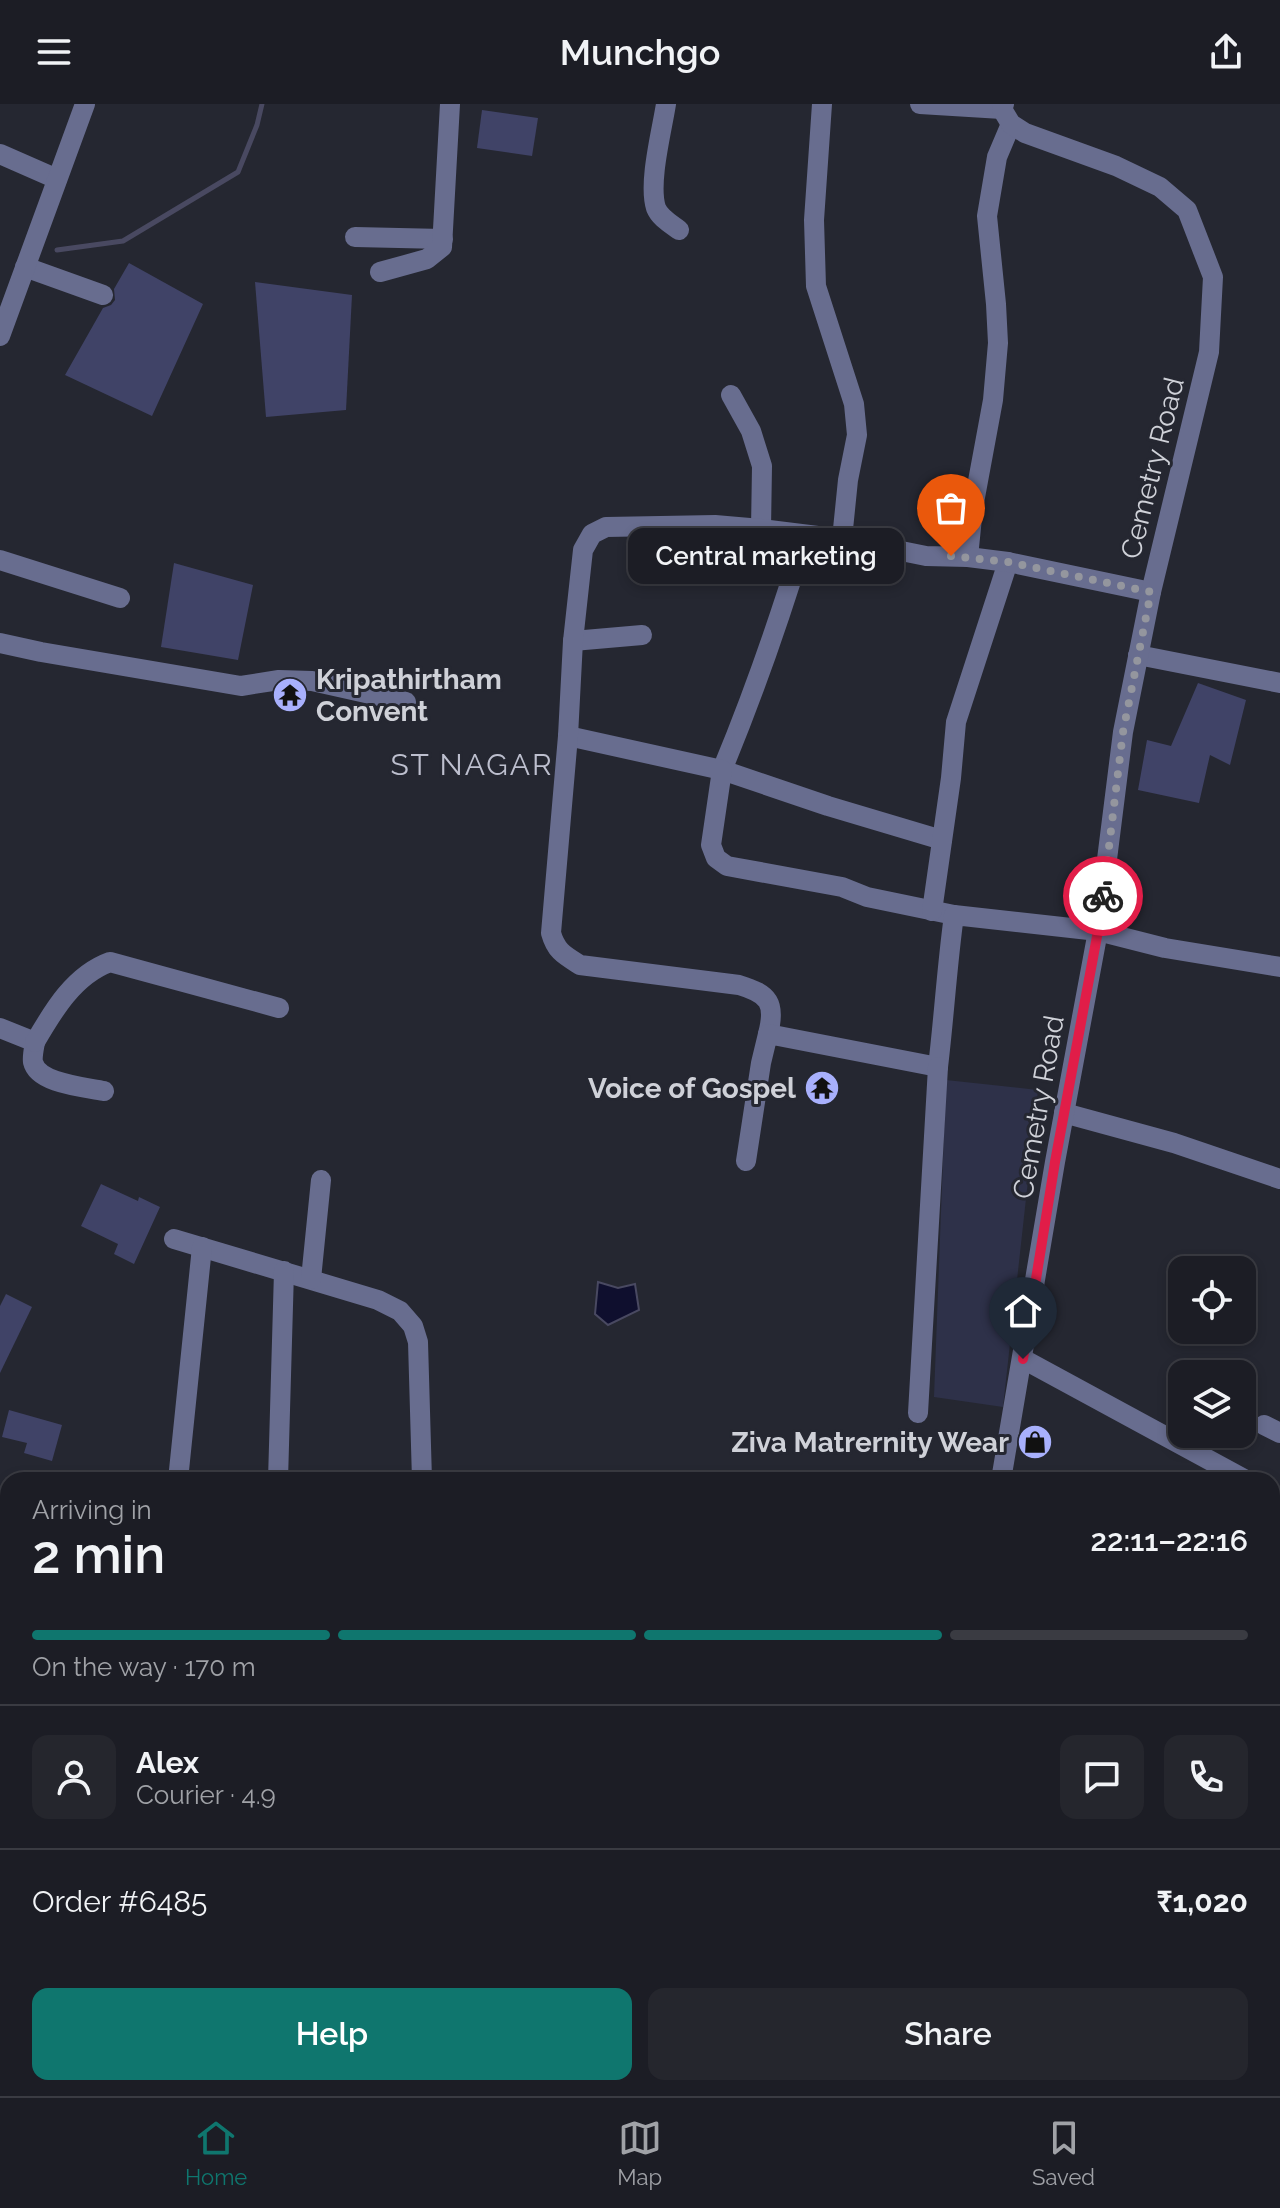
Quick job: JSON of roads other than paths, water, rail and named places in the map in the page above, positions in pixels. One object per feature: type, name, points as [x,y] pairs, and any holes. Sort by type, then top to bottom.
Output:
[{"type":"street","points":[[1,330],[85,104]]},
{"type":"street","points":[[380,272],[427,259],[442,247],[450,104]]},
{"type":"street","points":[[666,104],[654,187],[656,208],[679,230]]},
{"type":"street","points":[[822,104],[814,220],[816,286],[854,404],[857,435],[848,480],[842,539]]},
{"type":"street","points":[[920,104],[1006,112],[987,216],[998,343],[993,400],[973,508],[968,557]]},
{"type":"street","name":"Cemetry Road","points":[[1002,1472],[1098,931],[1123,732],[1151,592],[1209,352],[1213,277],[1187,210],[1160,187],[1116,166],[1025,133],[1006,112]]},
{"type":"street","points":[[0,154],[57,179]]},
{"type":"street","points":[[355,237],[443,239]]},
{"type":"street","points":[[25,267],[103,295]]},
{"type":"street","points":[[731,395],[751,431],[762,466],[761,529]]},
{"type":"street","points":[[746,1161],[761,1063],[772,1017],[770,1002],[758,991],[739,985],[580,965],[555,946],[551,933],[573,641],[583,550],[592,534],[606,527],[715,525],[761,529],[842,539],[926,556],[1008,562],[1151,592]]},
{"type":"street","points":[[805,536],[779,622],[722,770],[711,845],[716,858],[727,866],[842,887],[867,897],[932,911],[1098,931],[1165,948],[1280,967]]},
{"type":"street","points":[[0,560],[120,598]]},
{"type":"street","points":[[932,911],[956,722],[1008,562]]},
{"type":"street","points":[[573,641],[642,635]]},
{"type":"street","points":[[0,643],[241,686],[279,680],[312,681],[406,702]]},
{"type":"street","points":[[1138,655],[1280,683]]},
{"type":"street","points":[[568,736],[722,770],[942,840]]},
{"type":"street","points":[[918,1413],[938,1067],[954,915]]},
{"type":"street","points":[[104,1091],[54,1081],[41,1075],[33,1063],[35,1042],[51,1014],[83,977],[95,968],[110,962],[279,1008]]},
{"type":"street","points":[[0,1028],[35,1042]]},
{"type":"street","points":[[768,1034],[938,1067]]},
{"type":"street","points":[[1064,1113],[1174,1143],[1280,1179]]},
{"type":"street","points":[[311,1279],[321,1180]]},
{"type":"street","points":[[174,1239],[378,1300],[400,1311],[413,1326],[418,1342],[422,1472]]},
{"type":"street","points":[[179,1472],[202,1247]]},
{"type":"street","points":[[278,1472],[284,1271]]},
{"type":"street","points":[[1023,1359],[1231,1472]]},
{"type":"waterway","points":[[57,250],[123,241],[238,172],[262,104]]},
{"type":"place","name":"Central marketing","points":[[951,556]]},
{"type":"place","name":"Kripathirtham Convent","points":[[290,695]]},
{"type":"place","name":"Voice of Gospel","points":[[822,1088]]},
{"type":"place","name":"Ziva Matrernity Wear","points":[[1035,1442]]},
{"type":"district","name":"ST NAGAR","points":[[472,765]]}]
